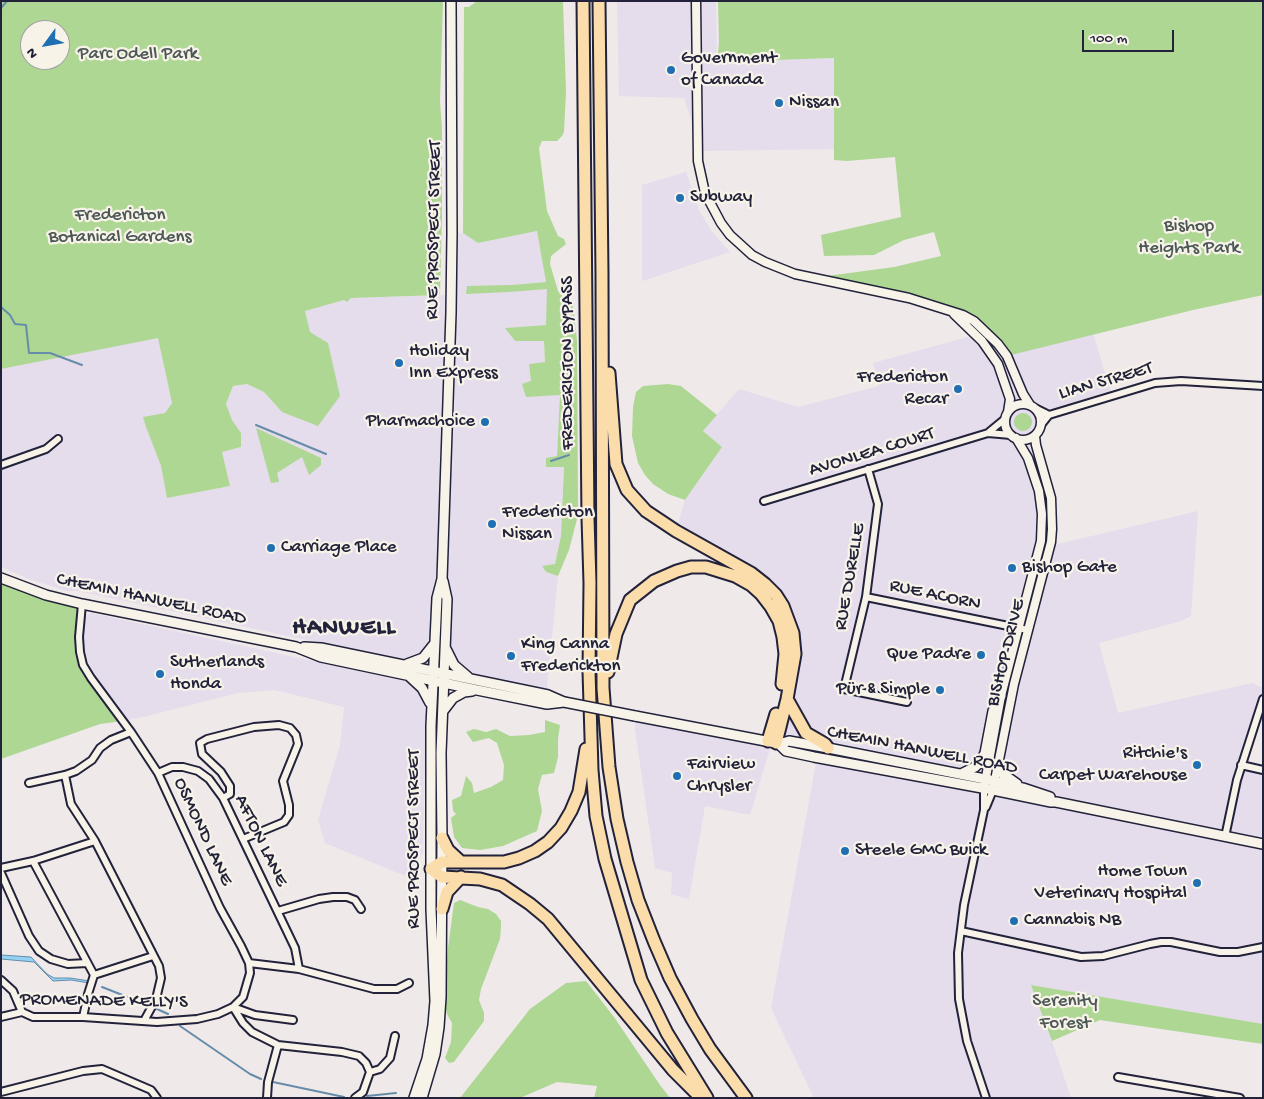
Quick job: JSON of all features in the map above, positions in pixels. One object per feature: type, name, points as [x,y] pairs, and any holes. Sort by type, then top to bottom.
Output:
[{"type":"highway","name":"FREDERICTON BYPASS","points":[[583,1],[590,725]]},
{"type":"highway","name":"FREDERICTON BYPASS","points":[[599,1],[603,688]]},
{"type":"highway","points":[[602,274],[614,448],[616,464],[627,490],[646,511],[676,531],[751,573],[776,595],[783,606],[793,633],[795,654],[787,699],[775,743]]},
{"type":"highway","points":[[746,1098],[710,1049],[670,978],[638,900],[617,819],[609,767],[603,688],[616,634],[630,600],[654,581],[691,567],[706,567],[735,576],[751,585],[761,594],[779,621],[785,654],[775,743]]},
{"type":"highway","points":[[787,699],[806,733],[828,748]]},
{"type":"highway","points":[[590,725],[579,792],[566,820],[548,842],[519,858],[504,862],[442,862],[431,869],[442,877],[480,879],[502,885],[548,918],[673,1070],[701,1098]]},
{"type":"highway","points":[[590,725],[592,770],[598,825],[615,896],[640,980],[667,1033],[707,1098]]},
{"type":"highway","points":[[442,838],[448,850],[461,862]]},
{"type":"highway","points":[[442,909],[447,892],[461,877]]},
{"type":"main road","name":"RUE PROSPECT STREET","points":[[422,1098],[435,1054],[439,1027],[442,952],[442,714],[435,643],[437,598],[442,578],[452,254],[451,1]]},
{"type":"main road","name":"CHEMIN HANWELL ROAD","points":[[1,578],[46,595],[82,604],[296,647],[321,648],[404,665],[477,690],[547,704],[564,702]]},
{"type":"main road","name":"RUE PROSPECT STREET","points":[[414,1098],[426,1059],[433,1025],[435,1001],[431,869],[431,706],[445,646],[447,598],[442,578]]},
{"type":"main road","points":[[404,665],[416,662],[422,658],[435,643]]},
{"type":"main road","points":[[445,646],[455,667],[470,679]]},
{"type":"main road","name":"CHEMIN HANWELL ROAD","points":[[296,647],[321,657],[407,674],[470,679],[548,695],[564,702],[635,716],[775,743],[789,741],[959,774],[1051,802],[1263,844]]},
{"type":"main road","points":[[407,674],[422,688],[431,706]]},
{"type":"main road","points":[[442,714],[453,698],[464,692],[477,690]]},
{"type":"main road","points":[[959,774],[969,771],[981,761],[985,753],[993,711],[1000,696]]},
{"type":"main road","name":"CHEMIN HANWELL ROAD","points":[[775,743],[786,751],[814,758],[990,785],[1023,788],[1052,798],[1056,802]]},
{"type":"main road","points":[[999,764],[1006,777],[1023,788]]},
{"type":"street","points":[[696,1],[698,161],[705,193],[720,223],[730,235],[752,254],[765,262],[795,274],[909,298],[963,315],[974,321],[998,344],[1007,356],[1023,394],[1039,413],[1041,425],[1035,436],[1026,440],[1013,437],[1007,430],[1010,399],[998,364],[982,341],[952,312]]},
{"type":"street","name":"LIAN STREET","points":[[1041,425],[1049,415],[1154,383],[1166,381],[1262,386]]},
{"type":"street","points":[[1007,415],[1018,405],[1032,407]]},
{"type":"street","name":"LIAN STREET","points":[[1032,407],[1049,415]]},
{"type":"street","name":"AVONLEA COURT","points":[[988,433],[1007,415]]},
{"type":"street","name":"AVONLEA COURT","points":[[764,501],[988,433],[1013,437]]},
{"type":"street","name":"BISHOP DRIVE","points":[[990,785],[999,764],[1014,684],[1051,542],[1051,498],[1035,436]]},
{"type":"street","name":"BISHOP DRIVE","points":[[990,785],[1000,696],[1039,552],[1042,514],[1039,491],[1028,458],[1013,437]]},
{"type":"street","points":[[1,465],[46,449],[58,439]]},
{"type":"street","name":"RUE DURELLE","points":[[868,469],[878,504],[866,597],[844,690],[907,702]]},
{"type":"street","name":"RUE ACORN","points":[[866,597],[1028,630]]},
{"type":"street","name":"OSMOND LANE","points":[[82,604],[79,637],[83,665],[96,686],[132,732],[158,773],[220,908],[248,963]]},
{"type":"street","points":[[1225,837],[1241,765],[1263,699]]},
{"type":"street","points":[[223,798],[230,794],[230,786],[221,772],[202,754],[200,743],[207,739],[254,727],[279,725],[290,728],[296,735],[298,744],[283,781],[289,805],[289,815],[284,822],[243,839]]},
{"type":"street","points":[[29,783],[65,775],[86,765],[100,748],[111,740],[132,732]]},
{"type":"street","points":[[1241,765],[1263,770]]},
{"type":"street","name":"AFTON LANE","points":[[158,773],[172,768],[183,767],[198,771],[209,779],[223,798],[295,948],[300,969]]},
{"type":"street","points":[[65,775],[71,804],[95,841],[159,966],[161,978],[156,999],[144,1021]]},
{"type":"street","points":[[986,1098],[967,1040],[960,999],[958,953],[966,895],[990,785]]},
{"type":"street","points":[[1,868],[33,861],[95,841]]},
{"type":"street","points":[[33,861],[94,975],[83,1017]]},
{"type":"street","points":[[1,873],[29,936],[39,951],[51,959],[68,964],[87,963]]},
{"type":"street","points":[[278,911],[319,898],[333,897],[347,897],[355,900],[361,909]]},
{"type":"street","points":[[961,931],[1081,958],[1103,956],[1161,942],[1171,942],[1220,952],[1238,952],[1263,947]]},
{"type":"street","points":[[94,975],[153,956]]},
{"type":"street","points":[[234,1007],[246,986],[250,973],[248,963],[300,969],[374,989],[397,989],[409,983]]},
{"type":"street","points":[[1,980],[13,991],[22,1012]]},
{"type":"street","points":[[234,1007],[255,1016],[272,1016],[293,1020]]},
{"type":"street","points":[[234,1007],[243,1023],[252,1032],[278,1045],[342,1052],[359,1056],[366,1063],[370,1072],[363,1092],[355,1098]]},
{"type":"street","name":"PROMENADE KELLY'S","points":[[1,1018],[22,1012],[34,1017],[83,1017],[157,1022],[197,1019],[218,1014],[234,1007]]},
{"type":"street","points":[[370,1072],[380,1069],[390,1058],[395,1036]]},
{"type":"street","points":[[267,1098],[268,1082],[278,1045]]},
{"type":"street","points":[[1,1092],[83,1071],[102,1069],[151,1090],[157,1098]]},
{"type":"street","points":[[1118,1077],[1240,1098]]},
{"type":"shaded area","points":[[617,1],[716,1],[717,62],[834,58],[834,149],[701,151],[684,98],[619,96]]},
{"type":"shaded area","points":[[686,172],[699,210],[711,230],[730,252],[642,281],[642,185]]},
{"type":"shaded area","points":[[538,231],[546,282],[511,285],[509,292],[547,288],[547,325],[506,328],[515,341],[544,341],[545,363],[560,394],[557,456],[546,458],[547,467],[564,466],[561,536],[555,564],[543,567],[546,572],[558,576],[547,685],[549,692],[78,591],[66,591],[29,579],[1,567],[1,369],[158,337],[172,403],[165,413],[144,417],[161,466],[167,498],[229,486],[222,452],[241,447],[241,433],[232,420],[226,404],[233,386],[247,384],[264,392],[282,412],[310,332],[304,311],[350,298],[451,295],[452,233],[463,233],[478,243]]},
{"type":"shaded area","points":[[1092,330],[1112,396],[1049,415],[1035,436],[1047,482],[1051,542],[1058,544],[1198,511],[1191,616],[1181,621],[1099,643],[1118,713],[1252,683],[1263,688],[1263,699],[1241,765],[1263,770],[1263,1024],[1031,985],[1071,1098],[814,1098],[771,1008],[817,758],[774,742],[787,699],[776,595],[676,531],[685,500],[722,447],[703,431],[739,389],[798,407],[879,386],[873,363],[986,332]]},
{"type":"shaded area","points":[[91,613],[406,681],[412,685],[422,697],[426,715],[423,853],[408,877],[325,843],[318,820],[340,745],[344,707],[275,690],[238,693],[122,721],[83,665],[79,619]]},
{"type":"shaded area","points":[[635,716],[772,742],[750,815],[705,806],[689,899],[671,894],[672,873],[655,868],[635,729]]},
{"type":"green space","name":"Fredericton Botanical Gardens","points":[[1,1],[443,1],[440,101],[442,129],[442,217],[440,295],[351,298],[347,302],[344,300],[305,311],[310,332],[328,343],[340,396],[318,426],[282,412],[264,392],[247,384],[233,386],[226,404],[232,420],[241,433],[241,447],[222,452],[230,486],[167,498],[161,466],[143,417],[165,413],[172,403],[158,338],[1,369]]},
{"type":"green space","points":[[477,1],[563,1],[566,92],[564,132],[557,141],[542,141],[539,148],[547,211],[558,236],[564,239],[566,244],[551,256],[550,264],[558,291],[573,306],[577,340],[577,519],[569,550],[558,576],[546,572],[542,566],[555,564],[561,536],[564,467],[546,467],[546,458],[557,456],[560,395],[526,397],[522,384],[531,381],[529,364],[545,362],[544,341],[515,341],[505,328],[546,325],[547,289],[466,294],[467,286],[546,282],[537,231],[478,243],[463,233],[464,7],[469,7]]},
{"type":"green space","name":"Bishop Heights Park","points":[[718,1],[1263,1],[1263,295],[1193,310],[1007,356],[963,315],[812,278],[894,267],[941,256],[934,232],[904,240],[874,255],[824,256],[821,235],[901,217],[895,157],[847,161],[834,160],[834,58],[717,62],[719,42]]},
{"type":"green space","points":[[668,384],[681,386],[717,415],[703,431],[722,447],[685,500],[668,494],[653,484],[645,475],[638,463],[632,436],[633,407],[636,392],[643,386]]},
{"type":"green space","points":[[1023,413],[1031,418],[1032,422],[1027,430],[1023,431],[1015,426],[1014,422],[1019,414]]},
{"type":"green space","points":[[256,428],[321,458],[321,465],[309,475],[302,457],[277,473],[279,482],[271,483]]},
{"type":"green space","points":[[1,578],[82,604],[79,619],[83,665],[122,721],[100,724],[1,759]]},
{"type":"green space","points":[[545,720],[560,725],[558,757],[554,773],[542,775],[538,789],[542,811],[537,831],[503,846],[480,850],[462,848],[454,837],[451,818],[456,814],[453,811],[452,800],[461,796],[466,776],[472,783],[474,793],[503,780],[504,765],[497,743],[489,738],[473,742],[466,732],[474,729],[486,732],[496,729],[510,736],[529,735],[545,732]]},
{"type":"green space","points":[[460,900],[488,909],[496,914],[501,921],[501,927],[500,939],[481,989],[479,1000],[484,1013],[484,1021],[454,1062],[449,1063],[445,1058],[451,1042],[452,1023],[444,1003],[454,903]]},
{"type":"green space","points":[[586,981],[614,1017],[670,1098],[594,1098],[597,1086],[557,1082],[520,1098],[460,1098],[530,1009],[566,983]]},
{"type":"green space","name":"Serenity Forest","points":[[1031,985],[1263,1024],[1263,1044],[1100,1020],[1052,1041]]},
{"type":"water","points":[[1,955],[31,957],[47,974],[54,978],[90,981],[89,983],[71,980],[53,981],[34,962],[1,959]]},
{"type":"waterway","points":[[1,8],[7,1]]},
{"type":"waterway","points":[[1,307],[10,315],[15,324],[26,325],[29,353],[50,353],[82,365]]},
{"type":"waterway","points":[[256,425],[326,454]]},
{"type":"waterway","points":[[551,461],[569,455]]},
{"type":"waterway","points":[[102,987],[148,1005]]},
{"type":"waterway","points":[[157,1009],[168,1014]]},
{"type":"waterway","points":[[180,1026],[250,1074],[261,1079]]},
{"type":"waterway","points":[[273,1082],[344,1097]]},
{"type":"waterway","points":[[367,1096],[396,1093]]},
{"type":"place","name":"Government of Canada","points":[[671,70]]},
{"type":"place","name":"Nissan","points":[[779,103]]},
{"type":"place","name":"Subway","points":[[680,198]]},
{"type":"place","name":"Holiday Inn Express","points":[[399,363]]},
{"type":"place","name":"Fredericton Recar","points":[[958,389]]},
{"type":"place","name":"Pharmachoice","points":[[485,422]]},
{"type":"place","name":"Fredericton Nissan","points":[[492,524]]},
{"type":"place","name":"Carriage Place","points":[[271,548]]},
{"type":"place","name":"Bishop Gate","points":[[1012,568]]},
{"type":"place","name":"Que Padre","points":[[981,655]]},
{"type":"place","name":"King Canna Frederickton","points":[[511,656]]},
{"type":"place","name":"Sutherlands Honda","points":[[160,674]]},
{"type":"place","name":"Pür & Simple","points":[[940,690]]},
{"type":"place","name":"Ritchie's Carpet Warehouse","points":[[1197,765]]},
{"type":"place","name":"Fairview Chrysler","points":[[677,776]]},
{"type":"place","name":"Steele GMC Buick","points":[[845,851]]},
{"type":"place","name":"Home Town Veterinary Hospital","points":[[1197,883]]},
{"type":"place","name":"Cannabis NB","points":[[1014,921]]},
{"type":"district","name":"HANWELL","points":[[344,629]]},
{"type":"park label","name":"Parc Odell Park","points":[[138,55]]}]
